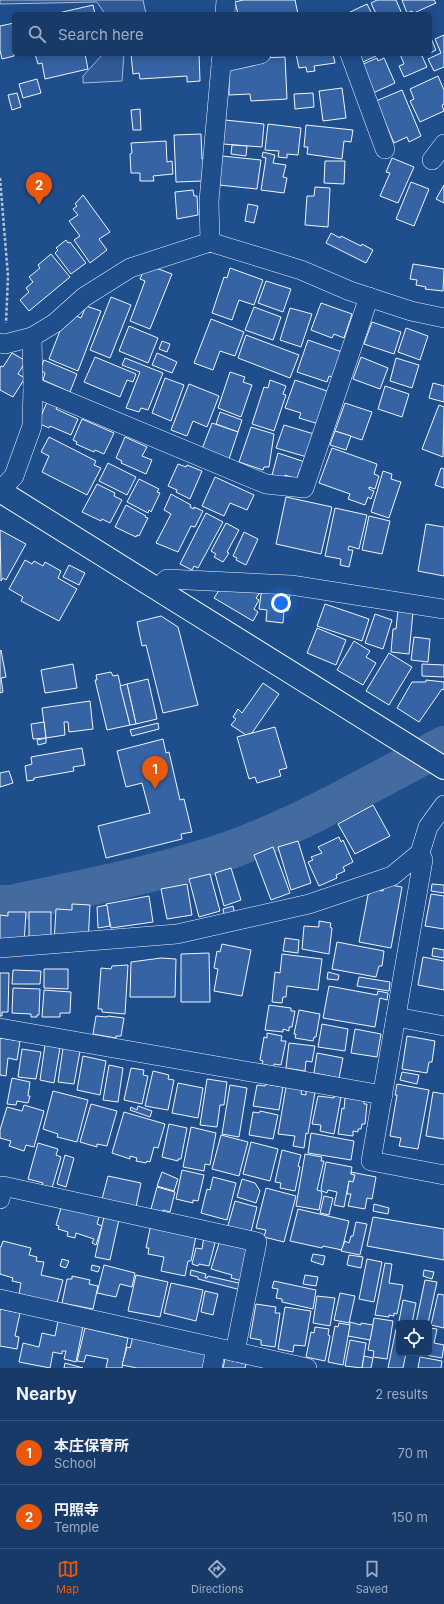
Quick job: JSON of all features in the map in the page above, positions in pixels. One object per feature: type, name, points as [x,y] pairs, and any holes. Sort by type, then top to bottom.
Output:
[{"type":"street","points":[[225,12],[226,0]]},
{"type":"street","points":[[210,242],[209,201],[221,58],[241,56]]},
{"type":"street","points":[[351,56],[385,149]]},
{"type":"street","points":[[432,160],[444,144]]},
{"type":"street","points":[[3,344],[32,337],[55,324],[84,296],[130,268],[210,242],[301,270],[350,291],[411,311],[444,318]]},
{"type":"street","points":[[34,387],[266,484],[304,488],[369,297]]},
{"type":"street","points":[[32,337],[34,387],[32,426],[14,476],[0,491],[440,766]]},
{"type":"street","points":[[157,589],[167,580],[291,585],[444,609]]},
{"type":"street","points":[[0,948],[177,934],[309,904],[392,876],[420,853],[428,827],[444,805]]},
{"type":"street","points":[[420,853],[423,860],[372,1161],[444,1175]]},
{"type":"street","points":[[396,1017],[444,1026]]},
{"type":"street","points":[[0,1028],[383,1095]]},
{"type":"street","points":[[0,1199],[3,1186],[257,1242],[235,1352]]},
{"type":"street","points":[[0,1299],[307,1368]]},
{"type":"street","points":[[212,1368],[216,1348]]},
{"type":"path","points":[[0,178],[8,276],[3,344]]},
{"type":"shaded area","points":[[0,0],[143,0],[146,12],[104,12],[97,2],[0,4]]},
{"type":"shaded area","points":[[101,56],[124,56],[122,81],[83,83],[83,76]]},
{"type":"building","points":[[243,0],[295,0],[298,12],[238,12],[235,2]]},
{"type":"building","points":[[377,0],[396,0],[401,12],[375,12],[371,3]]},
{"type":"building","points":[[402,0],[434,0],[436,3],[416,12],[407,12]]},
{"type":"building","points":[[367,4],[371,12],[350,12]]},
{"type":"building","points":[[93,5],[95,12],[63,12]]},
{"type":"building","points":[[12,23],[12,56],[14,56],[2,59],[0,50],[0,26]]},
{"type":"building","points":[[444,35],[444,67],[434,71],[428,59],[441,53],[435,39]]},
{"type":"building","points":[[432,41],[436,50],[432,52]]},
{"type":"building","points":[[36,56],[85,56],[88,69],[45,79],[42,63],[38,64]]},
{"type":"building","points":[[131,56],[199,56],[200,81],[187,82],[187,76],[140,79],[139,73],[133,74]]},
{"type":"building","points":[[296,56],[333,56],[335,63],[314,66],[315,71],[307,72],[306,67],[299,68]]},
{"type":"building","points":[[358,56],[376,56],[363,62]]},
{"type":"building","points":[[401,56],[422,56],[427,67],[404,77],[399,66],[404,64]]},
{"type":"building","points":[[285,57],[287,99],[251,101],[250,94],[229,95],[229,68],[261,58]]},
{"type":"building","points":[[377,58],[378,61],[384,58],[395,83],[373,93],[359,66]]},
{"type":"building","points":[[438,76],[444,90],[444,104],[442,105],[444,111],[420,122],[410,101],[414,99],[410,89]]},
{"type":"building","points":[[37,79],[41,93],[23,98],[19,84]]},
{"type":"building","points":[[342,88],[346,118],[323,121],[319,91]]},
{"type":"building","points":[[402,90],[421,136],[409,142],[407,137],[394,143],[376,101]]},
{"type":"building","points":[[17,93],[21,107],[12,110],[8,95]]},
{"type":"building","points":[[313,93],[314,107],[295,109],[294,94]]},
{"type":"building","points":[[140,109],[141,130],[133,130],[131,110]]},
{"type":"building","points":[[225,120],[264,124],[262,147],[223,144]]},
{"type":"building","points":[[268,124],[301,128],[298,155],[287,154],[287,158],[278,157],[279,151],[265,150]]},
{"type":"building","points":[[306,125],[353,130],[351,142],[344,141],[342,159],[307,154],[308,147],[304,147]]},
{"type":"building","points":[[201,134],[202,159],[205,159],[203,181],[176,182],[174,135]]},
{"type":"building","points":[[166,141],[167,162],[172,161],[173,174],[153,176],[154,181],[140,181],[140,173],[131,173],[131,143]]},
{"type":"building","points":[[232,145],[247,146],[246,156],[231,154]]},
{"type":"building","points":[[263,152],[275,155],[273,163],[286,165],[283,177],[287,178],[284,193],[261,190],[266,158],[262,157]]},
{"type":"building","points":[[222,156],[261,160],[257,189],[219,185]]},
{"type":"building","points":[[392,158],[414,167],[398,203],[380,196],[390,173],[386,172]]},
{"type":"building","points":[[325,161],[345,161],[344,184],[324,183]]},
{"type":"building","points":[[411,182],[429,189],[414,226],[396,219]]},
{"type":"building","points":[[444,185],[444,203],[436,199]]},
{"type":"building","points":[[315,187],[330,188],[328,227],[305,225],[307,196],[314,196]]},
{"type":"building","points":[[193,190],[194,196],[197,196],[198,215],[177,219],[175,192]]},
{"type":"building","points":[[83,195],[110,232],[99,239],[107,250],[90,263],[74,240],[80,236],[69,221],[78,215],[73,209],[77,206],[75,204]]},
{"type":"building","points":[[248,204],[258,206],[254,223],[245,221]]},
{"type":"building","points":[[331,233],[340,238],[341,236],[361,246],[362,244],[373,250],[366,263],[326,243]]},
{"type":"building","points":[[66,240],[68,243],[70,242],[86,263],[71,274],[55,253],[58,250],[56,248]]},
{"type":"building","points":[[51,254],[70,277],[29,311],[20,300],[29,292],[26,288],[33,282],[29,277],[40,268],[38,265]]},
{"type":"building","points":[[413,264],[444,269],[443,291],[425,289],[426,287],[416,285],[417,280],[410,279]]},
{"type":"building","points":[[145,267],[153,267],[172,274],[150,329],[130,321],[145,281],[140,279]]},
{"type":"building","points":[[230,268],[263,280],[254,305],[239,300],[232,320],[212,313],[224,277],[227,278]]},
{"type":"building","points":[[266,281],[291,289],[283,312],[258,303]]},
{"type":"building","points":[[111,297],[131,305],[110,358],[90,350]]},
{"type":"building","points":[[321,303],[352,314],[344,338],[334,334],[332,338],[311,330]]},
{"type":"building","points":[[86,306],[101,311],[78,371],[49,359],[65,318],[72,321],[74,315],[81,318]]},
{"type":"building","points":[[254,307],[281,317],[273,340],[245,330]]},
{"type":"building","points":[[290,308],[312,314],[301,347],[280,340]]},
{"type":"building","points":[[211,319],[244,332],[235,356],[220,351],[213,370],[194,363]]},
{"type":"building","points":[[372,322],[401,332],[394,354],[364,344]]},
{"type":"building","points":[[129,326],[158,338],[148,363],[119,351]]},
{"type":"building","points":[[406,328],[428,336],[420,360],[398,352]]},
{"type":"building","points":[[246,335],[299,355],[290,378],[238,358]]},
{"type":"building","points":[[308,340],[342,352],[334,378],[329,376],[327,382],[297,372]]},
{"type":"building","points":[[162,341],[170,344],[167,352],[159,349]]},
{"type":"building","points":[[12,353],[26,361],[18,374],[25,378],[13,397],[0,390],[0,368],[1,366],[3,367]]},
{"type":"building","points":[[157,353],[177,362],[172,373],[152,365]]},
{"type":"building","points":[[95,357],[136,374],[133,382],[127,380],[120,397],[84,382]]},
{"type":"building","points":[[361,357],[388,368],[380,389],[353,379]]},
{"type":"building","points":[[125,358],[163,373],[148,410],[141,408],[139,412],[126,408],[140,372],[122,365]]},
{"type":"building","points":[[396,358],[419,365],[412,388],[390,381]]},
{"type":"building","points":[[44,360],[77,374],[70,392],[43,380],[45,373],[40,370]]},
{"type":"building","points":[[230,372],[245,377],[243,382],[252,385],[241,417],[218,408]]},
{"type":"building","points":[[165,378],[184,385],[171,421],[152,413]]},
{"type":"building","points":[[270,380],[286,386],[283,394],[286,395],[274,431],[252,424],[264,387],[268,388]]},
{"type":"building","points":[[295,380],[330,392],[319,424],[299,418],[301,413],[285,408]]},
{"type":"building","points":[[433,383],[444,386],[444,402],[429,398]]},
{"type":"building","points":[[189,384],[219,396],[207,427],[193,421],[187,436],[171,430]]},
{"type":"building","points":[[385,386],[409,394],[402,417],[378,409]]},
{"type":"building","points":[[47,402],[57,407],[56,409],[78,419],[71,435],[50,426],[49,428],[38,423]]},
{"type":"building","points":[[345,403],[372,412],[362,440],[335,431]]},
{"type":"building","points":[[439,405],[444,407],[443,457],[422,449]]},
{"type":"building","points":[[220,412],[242,420],[238,432],[216,424]]},
{"type":"building","points":[[82,419],[114,433],[104,454],[95,450],[94,452],[76,444],[77,442],[73,440]]},
{"type":"building","points":[[212,423],[238,432],[229,459],[202,449]]},
{"type":"building","points":[[284,425],[314,434],[307,457],[276,448]]},
{"type":"building","points":[[251,427],[274,434],[269,467],[264,467],[263,470],[239,462]]},
{"type":"building","points":[[335,431],[351,436],[346,450],[330,445]]},
{"type":"building","points":[[49,437],[96,461],[94,465],[101,468],[87,495],[42,472],[49,456],[41,452]]},
{"type":"building","points":[[125,437],[147,447],[142,456],[152,460],[146,474],[121,463],[122,461],[116,458]]},
{"type":"building","points":[[332,448],[377,464],[374,474],[379,476],[375,489],[369,487],[369,489],[374,491],[371,499],[368,497],[365,505],[348,499],[350,494],[319,483]]},
{"type":"building","points":[[278,453],[305,462],[303,470],[300,469],[297,479],[285,475],[283,479],[272,475]]},
{"type":"building","points":[[108,463],[136,477],[127,495],[99,481]]},
{"type":"building","points":[[178,464],[186,467],[187,465],[202,471],[190,499],[168,486]]},
{"type":"building","points":[[441,468],[444,469],[444,488],[435,485]]},
{"type":"building","points":[[383,471],[392,474],[391,479],[401,482],[389,518],[371,512]]},
{"type":"building","points":[[215,477],[254,495],[247,510],[230,503],[224,516],[202,506]]},
{"type":"building","points":[[139,479],[159,489],[157,492],[160,493],[151,512],[149,510],[148,513],[127,502]]},
{"type":"building","points":[[97,484],[115,493],[114,496],[122,500],[110,523],[102,519],[101,521],[82,512]]},
{"type":"building","points":[[171,494],[191,505],[190,507],[203,511],[195,527],[191,526],[178,552],[156,543],[171,514],[164,510]]},
{"type":"building","points":[[286,497],[332,507],[321,554],[276,544]]},
{"type":"building","points":[[126,505],[148,518],[139,536],[137,535],[136,537],[115,527]]},
{"type":"building","points":[[335,508],[367,515],[359,549],[349,546],[348,550],[353,550],[349,567],[340,565],[341,559],[325,556]]},
{"type":"building","points":[[206,513],[223,522],[198,568],[194,566],[192,570],[180,564]]},
{"type":"building","points":[[369,516],[390,521],[382,554],[362,550]]},
{"type":"building","points":[[226,523],[239,530],[227,552],[229,553],[223,562],[214,557],[216,554],[211,551]]},
{"type":"building","points":[[426,524],[444,527],[444,576],[418,571]]},
{"type":"building","points":[[0,530],[26,544],[6,580],[3,578],[1,581]]},
{"type":"building","points":[[244,532],[258,539],[246,565],[236,560],[237,558],[233,556]]},
{"type":"building","points":[[25,560],[32,564],[34,561],[43,566],[45,562],[61,571],[58,578],[77,589],[59,621],[21,601],[23,597],[9,589]]},
{"type":"building","points":[[69,565],[85,573],[79,585],[63,577]]},
{"type":"building","points":[[223,584],[261,591],[256,598],[259,600],[254,609],[258,612],[253,621],[214,598]]},
{"type":"building","points":[[262,588],[290,593],[288,611],[284,610],[283,623],[266,621],[267,610],[259,609]]},
{"type":"building","points":[[325,604],[369,619],[362,641],[317,626]]},
{"type":"building","points":[[398,610],[413,612],[409,654],[391,652],[393,629],[396,629]]},
{"type":"building","points":[[375,614],[392,620],[383,649],[365,643]]},
{"type":"building","points":[[161,616],[178,627],[198,705],[163,713],[146,645],[142,646],[137,622]]},
{"type":"building","points":[[317,628],[346,640],[336,665],[307,653]]},
{"type":"building","points":[[414,637],[430,639],[428,662],[411,660]]},
{"type":"building","points":[[354,641],[370,651],[366,657],[376,663],[363,685],[337,670]]},
{"type":"building","points":[[1,650],[6,677],[1,678],[3,692],[0,693],[0,651]]},
{"type":"building","points":[[389,653],[412,667],[389,705],[366,691]]},
{"type":"building","points":[[73,664],[77,688],[45,693],[41,670]]},
{"type":"building","points":[[422,664],[444,665],[444,677],[422,676]]},
{"type":"building","points":[[111,672],[113,676],[118,675],[130,725],[107,730],[95,680],[97,680],[96,675]]},
{"type":"building","points":[[148,679],[157,719],[136,724],[127,684]]},
{"type":"building","points":[[426,680],[444,682],[444,690],[442,689],[419,722],[397,708],[412,682],[426,682]]},
{"type":"building","points":[[263,683],[279,694],[252,733],[246,735],[231,725],[236,719],[233,717],[238,709],[242,713]]},
{"type":"building","points":[[127,684],[136,724],[130,725],[120,686]]},
{"type":"building","points":[[90,701],[93,729],[69,732],[68,722],[64,722],[65,735],[46,738],[42,708]]},
{"type":"building","points":[[44,722],[46,738],[33,739],[31,724]]},
{"type":"building","points":[[158,723],[159,729],[132,736],[130,730]]},
{"type":"building","points":[[275,727],[287,768],[279,770],[281,776],[257,783],[255,777],[249,779],[237,737]]},
{"type":"building","points":[[46,738],[46,743],[38,745],[37,740]]},
{"type":"building","points":[[163,739],[166,753],[169,752],[180,800],[184,799],[192,832],[181,834],[182,839],[106,858],[98,826],[150,813],[142,783],[126,787],[117,751]]},
{"type":"building","points":[[82,748],[85,765],[73,767],[74,771],[34,778],[34,780],[27,781],[25,766],[32,764],[31,757]]},
{"type":"building","points":[[9,771],[13,783],[0,787],[0,773]]},
{"type":"building","points":[[373,805],[390,836],[355,854],[338,824]]},
{"type":"building","points":[[339,837],[341,842],[343,840],[353,862],[343,867],[345,871],[336,875],[337,878],[319,886],[308,862],[313,860],[311,857],[322,853],[318,847]]},
{"type":"building","points":[[298,841],[311,883],[291,890],[278,847]]},
{"type":"building","points":[[273,847],[290,893],[271,900],[254,855]]},
{"type":"building","points":[[231,868],[241,900],[224,906],[215,873]]},
{"type":"building","points":[[210,874],[220,911],[199,917],[189,879]]},
{"type":"building","points":[[187,884],[192,915],[167,919],[161,889]]},
{"type":"building","points":[[385,884],[402,887],[391,948],[359,942],[368,895],[374,890],[383,891]]},
{"type":"building","points":[[432,884],[444,885],[444,893],[431,891]]},
{"type":"building","points":[[431,894],[444,896],[444,929],[425,926]]},
{"type":"building","points":[[149,896],[153,922],[111,928],[106,904]]},
{"type":"building","points":[[72,904],[90,905],[88,943],[54,943],[56,909],[72,910]]},
{"type":"building","points":[[107,905],[110,926],[98,928],[97,907]]},
{"type":"building","points":[[233,906],[235,916],[225,918],[223,909]]},
{"type":"building","points":[[8,912],[26,912],[24,944],[0,943],[0,915],[8,916]]},
{"type":"building","points":[[29,912],[51,912],[51,940],[29,940]]},
{"type":"building","points":[[319,921],[331,923],[330,927],[332,928],[329,954],[302,949],[304,926],[319,927]]},
{"type":"building","points":[[285,938],[299,940],[298,953],[283,951]]},
{"type":"building","points":[[337,942],[384,951],[382,966],[379,966],[376,977],[332,969]]},
{"type":"building","points":[[222,944],[251,950],[242,996],[214,991],[218,969],[214,968],[217,951],[220,952]]},
{"type":"building","points":[[433,948],[444,950],[444,958],[432,956]]},
{"type":"building","points":[[209,953],[210,1002],[181,1002],[181,954]]},
{"type":"building","points":[[282,954],[322,959],[318,990],[287,986],[286,997],[283,997],[282,1003],[272,1002],[275,972],[280,973]]},
{"type":"building","points":[[423,957],[444,961],[444,990],[418,985]]},
{"type":"building","points":[[161,958],[176,959],[175,997],[130,997],[131,962]]},
{"type":"building","points":[[128,965],[125,1014],[102,1012],[102,1009],[98,1009],[101,968],[111,969],[112,966]]},
{"type":"building","points":[[44,969],[68,969],[68,989],[44,988]]},
{"type":"building","points":[[13,970],[41,971],[40,984],[12,984]]},
{"type":"building","points":[[328,972],[339,975],[338,980],[327,979]]},
{"type":"building","points":[[0,973],[9,973],[8,1012],[2,1012],[2,1016],[0,1016]]},
{"type":"building","points":[[359,977],[390,982],[389,991],[357,986]]},
{"type":"building","points":[[329,986],[377,995],[378,991],[388,993],[387,1000],[380,998],[375,1027],[323,1018]]},
{"type":"building","points":[[13,988],[40,989],[39,1015],[37,1015],[37,1017],[31,1017],[31,1014],[12,1013]]},
{"type":"building","points":[[44,990],[71,992],[70,1013],[60,1013],[60,1017],[42,1017]]},
{"type":"building","points":[[269,1005],[291,1008],[291,1011],[295,1011],[292,1027],[289,1027],[289,1031],[283,1029],[283,1032],[265,1030]]},
{"type":"building","points":[[299,1010],[320,1014],[316,1037],[314,1037],[313,1041],[295,1038],[296,1034],[294,1034]]},
{"type":"building","points":[[96,1016],[124,1018],[121,1036],[116,1036],[116,1038],[93,1034]]},
{"type":"building","points":[[322,1024],[348,1029],[345,1051],[318,1047]]},
{"type":"building","points":[[355,1029],[381,1034],[377,1057],[351,1053]]},
{"type":"building","points":[[267,1033],[282,1036],[281,1041],[286,1041],[281,1065],[274,1064],[274,1067],[262,1064],[263,1061],[260,1060],[264,1037],[267,1038]]},
{"type":"building","points":[[407,1036],[435,1041],[432,1062],[429,1062],[427,1073],[402,1069]]},
{"type":"building","points":[[0,1038],[20,1041],[17,1060],[8,1058],[6,1076],[0,1075]]},
{"type":"building","points":[[289,1043],[315,1046],[312,1062],[306,1061],[305,1071],[286,1068]]},
{"type":"building","points":[[45,1045],[60,1048],[54,1083],[40,1080]]},
{"type":"building","points":[[63,1048],[80,1051],[74,1084],[58,1082]]},
{"type":"building","points":[[22,1049],[41,1052],[36,1079],[18,1077]]},
{"type":"building","points":[[317,1053],[343,1058],[339,1078],[314,1073]]},
{"type":"building","points":[[83,1056],[106,1061],[100,1095],[77,1090]]},
{"type":"building","points":[[109,1065],[123,1068],[118,1102],[103,1100]]},
{"type":"building","points":[[131,1068],[144,1070],[143,1075],[148,1076],[142,1104],[124,1100]]},
{"type":"building","points":[[153,1071],[169,1075],[168,1079],[174,1080],[168,1110],[145,1106]]},
{"type":"building","points":[[402,1072],[419,1075],[417,1084],[400,1080]]},
{"type":"building","points":[[12,1078],[30,1082],[28,1096],[30,1096],[28,1103],[17,1101],[16,1105],[7,1104]]},
{"type":"building","points":[[207,1079],[227,1082],[224,1105],[220,1105],[217,1127],[200,1125]]},
{"type":"building","points":[[178,1083],[203,1088],[198,1118],[172,1113]]},
{"type":"building","points":[[266,1084],[283,1087],[279,1110],[253,1106],[257,1085],[265,1086]]},
{"type":"building","points":[[397,1084],[429,1090],[418,1149],[399,1146],[401,1138],[390,1136],[397,1095],[395,1095]]},
{"type":"building","points":[[230,1085],[247,1088],[239,1137],[222,1134]]},
{"type":"building","points":[[286,1087],[302,1090],[301,1094],[306,1095],[306,1091],[315,1092],[308,1134],[306,1133],[304,1148],[293,1146],[295,1136],[278,1134]]},
{"type":"building","points":[[53,1091],[88,1100],[77,1142],[57,1137],[58,1134],[43,1129]]},
{"type":"building","points":[[433,1092],[444,1094],[444,1139],[426,1136]]},
{"type":"building","points":[[318,1096],[334,1098],[334,1096],[341,1097],[334,1134],[320,1131],[321,1125],[312,1124]]},
{"type":"building","points":[[345,1098],[364,1100],[364,1104],[367,1104],[365,1124],[362,1124],[361,1129],[358,1129],[358,1132],[353,1131],[353,1136],[338,1134]]},
{"type":"building","points":[[91,1104],[117,1111],[107,1146],[97,1144],[97,1147],[80,1142]]},
{"type":"building","points":[[24,1105],[44,1111],[34,1147],[26,1145],[24,1151],[9,1146],[11,1141],[0,1138],[0,1130],[7,1107],[22,1111]]},
{"type":"building","points":[[138,1106],[152,1111],[150,1117],[130,1110],[131,1107],[137,1110]]},
{"type":"building","points":[[260,1111],[278,1115],[273,1139],[249,1135],[253,1112],[259,1113]]},
{"type":"building","points":[[124,1112],[165,1124],[158,1148],[154,1147],[150,1162],[147,1161],[146,1163],[136,1161],[137,1158],[130,1156],[130,1159],[112,1153]]},
{"type":"building","points":[[169,1124],[187,1128],[181,1159],[178,1159],[178,1161],[162,1157]]},
{"type":"building","points":[[191,1127],[216,1133],[210,1165],[205,1164],[204,1171],[183,1167]]},
{"type":"building","points":[[311,1133],[354,1141],[351,1160],[308,1153]]},
{"type":"building","points":[[221,1135],[248,1142],[239,1176],[212,1169]]},
{"type":"building","points":[[251,1142],[278,1149],[270,1181],[243,1174]]},
{"type":"building","points":[[38,1143],[58,1149],[56,1155],[61,1157],[52,1188],[42,1186],[43,1183],[28,1179]]},
{"type":"building","points":[[282,1150],[301,1155],[295,1191],[280,1188],[281,1183],[275,1182]]},
{"type":"building","points":[[305,1154],[322,1157],[321,1161],[324,1161],[317,1190],[321,1191],[322,1194],[319,1210],[296,1206]]},
{"type":"building","points":[[65,1155],[74,1158],[66,1187],[57,1184]]},
{"type":"building","points":[[326,1162],[352,1167],[351,1174],[355,1175],[353,1182],[349,1181],[344,1207],[334,1205],[337,1192],[328,1190],[327,1193],[321,1189]]},
{"type":"building","points":[[182,1170],[204,1175],[198,1201],[193,1200],[193,1203],[176,1199]]},
{"type":"building","points":[[162,1172],[178,1179],[174,1191],[157,1186]]},
{"type":"building","points":[[351,1172],[376,1177],[372,1199],[367,1198],[365,1209],[348,1206],[351,1194],[347,1194],[349,1181],[353,1182],[355,1175],[351,1174]]},
{"type":"building","points":[[108,1176],[141,1183],[136,1207],[102,1199]]},
{"type":"building","points":[[213,1177],[236,1183],[227,1220],[201,1213],[207,1189],[210,1190]]},
{"type":"building","points":[[242,1179],[255,1183],[260,1191],[256,1203],[237,1197]]},
{"type":"building","points":[[157,1187],[175,1192],[170,1212],[163,1210],[162,1212],[151,1209]]},
{"type":"building","points":[[266,1188],[296,1196],[284,1242],[264,1237],[266,1230],[256,1228]]},
{"type":"building","points":[[324,1196],[333,1198],[329,1215],[320,1213]]},
{"type":"building","points":[[63,1201],[100,1214],[97,1224],[102,1226],[96,1245],[92,1243],[94,1239],[76,1233],[75,1238],[67,1236],[68,1232],[58,1229],[59,1226],[56,1225]]},
{"type":"building","points":[[235,1201],[257,1207],[251,1232],[227,1229]]},
{"type":"building","points":[[374,1204],[389,1208],[388,1214],[373,1211]]},
{"type":"building","points":[[298,1209],[349,1221],[342,1250],[323,1246],[322,1248],[290,1241]]},
{"type":"building","points":[[105,1212],[120,1215],[110,1260],[95,1257]]},
{"type":"building","points":[[373,1217],[444,1229],[444,1260],[367,1246]]},
{"type":"building","points":[[356,1222],[367,1224],[360,1255],[341,1251],[345,1241],[349,1243],[351,1236],[353,1236]]},
{"type":"building","points":[[151,1224],[196,1236],[191,1261],[188,1261],[185,1276],[161,1271],[164,1257],[148,1254],[149,1248],[146,1248]]},
{"type":"building","points":[[204,1236],[216,1239],[209,1266],[199,1264],[198,1266],[192,1264],[196,1248],[202,1249]]},
{"type":"building","points":[[220,1240],[252,1250],[242,1281],[231,1278],[232,1275],[211,1269]]},
{"type":"building","points":[[3,1241],[31,1248],[29,1255],[37,1257],[36,1261],[44,1262],[41,1275],[63,1280],[57,1303],[19,1294],[21,1283],[12,1281],[13,1278],[0,1274],[0,1247]]},
{"type":"building","points":[[313,1254],[325,1256],[323,1265],[311,1261]]},
{"type":"building","points":[[349,1255],[363,1257],[361,1268],[347,1265]]},
{"type":"building","points":[[62,1259],[69,1261],[66,1268],[60,1266]]},
{"type":"building","points":[[367,1259],[382,1262],[374,1302],[359,1299]]},
{"type":"building","points":[[385,1263],[392,1264],[389,1283],[403,1285],[397,1314],[394,1313],[394,1316],[389,1315],[389,1317],[375,1315]]},
{"type":"building","points":[[92,1265],[100,1267],[98,1272],[91,1270]]},
{"type":"building","points":[[104,1265],[135,1273],[132,1287],[120,1284],[116,1297],[97,1293]]},
{"type":"building","points":[[191,1270],[206,1274],[205,1278],[208,1276],[243,1284],[241,1290],[198,1279],[198,1277],[190,1275]]},
{"type":"building","points":[[424,1270],[434,1272],[432,1279],[423,1276]]},
{"type":"building","points":[[136,1275],[168,1282],[160,1317],[128,1311]]},
{"type":"building","points":[[305,1275],[318,1277],[316,1286],[303,1284]]},
{"type":"building","points":[[72,1276],[90,1280],[89,1284],[98,1286],[93,1309],[62,1303],[67,1279],[72,1279]]},
{"type":"building","points":[[425,1280],[437,1282],[429,1320],[417,1320]]},
{"type":"building","points":[[274,1281],[316,1290],[313,1309],[282,1302],[282,1299],[276,1298],[278,1289],[272,1288]]},
{"type":"building","points":[[171,1283],[203,1290],[196,1321],[164,1313]]},
{"type":"building","points":[[205,1291],[218,1294],[213,1315],[201,1312]]},
{"type":"building","points":[[340,1293],[355,1296],[349,1323],[334,1320]]},
{"type":"building","points":[[438,1294],[444,1295],[444,1328],[432,1325]]},
{"type":"building","points":[[317,1296],[335,1298],[330,1326],[313,1323]]},
{"type":"building","points":[[403,1300],[416,1303],[413,1320],[399,1320]]},
{"type":"building","points":[[256,1304],[276,1307],[275,1313],[280,1313],[275,1347],[261,1345],[261,1340],[250,1338]]},
{"type":"building","points":[[285,1307],[311,1311],[305,1346],[294,1345],[293,1352],[278,1349]]},
{"type":"building","points":[[0,1309],[20,1313],[15,1336],[19,1337],[17,1349],[0,1346]]},
{"type":"building","points":[[374,1318],[393,1321],[387,1359],[373,1357],[374,1351],[368,1350]]},
{"type":"building","points":[[58,1321],[83,1326],[76,1362],[64,1359],[66,1351],[62,1351],[62,1354],[53,1352],[50,1368],[19,1362],[23,1343],[39,1347],[42,1333],[55,1336]]},
{"type":"building","points":[[350,1322],[361,1325],[361,1323],[373,1325],[370,1340],[348,1336]]},
{"type":"building","points":[[339,1323],[350,1325],[343,1365],[328,1362],[335,1326],[338,1327]]},
{"type":"building","points":[[315,1327],[329,1329],[328,1335],[330,1336],[325,1361],[306,1357],[311,1332],[314,1333]]},
{"type":"building","points":[[85,1328],[128,1338],[122,1368],[106,1368],[108,1359],[86,1355],[84,1362],[77,1361]]},
{"type":"building","points":[[432,1328],[437,1329],[434,1343],[444,1345],[442,1358],[431,1356],[432,1356]]},
{"type":"building","points":[[396,1329],[396,1356],[405,1356],[403,1368],[388,1368]]},
{"type":"building","points":[[133,1336],[209,1353],[206,1368],[137,1368],[122,1365],[127,1347],[130,1348]]},
{"type":"building","points":[[350,1340],[366,1343],[362,1368],[345,1366]]},
{"type":"building","points":[[364,1356],[373,1358],[371,1368],[362,1368]]},
{"type":"building","points":[[420,1357],[442,1361],[441,1368],[418,1368]]},
{"type":"building","points":[[225,1359],[246,1364],[245,1368],[223,1368]]},
{"type":"building","points":[[65,1363],[83,1368],[64,1368]]},
{"type":"waterway","points":[[0,904],[10,904],[122,880],[178,866],[233,849],[314,814],[444,745]]},
{"type":"place","name":"円照寺","points":[[39,205]]},
{"type":"place","name":"本庄保育所","points":[[155,789]]}]
